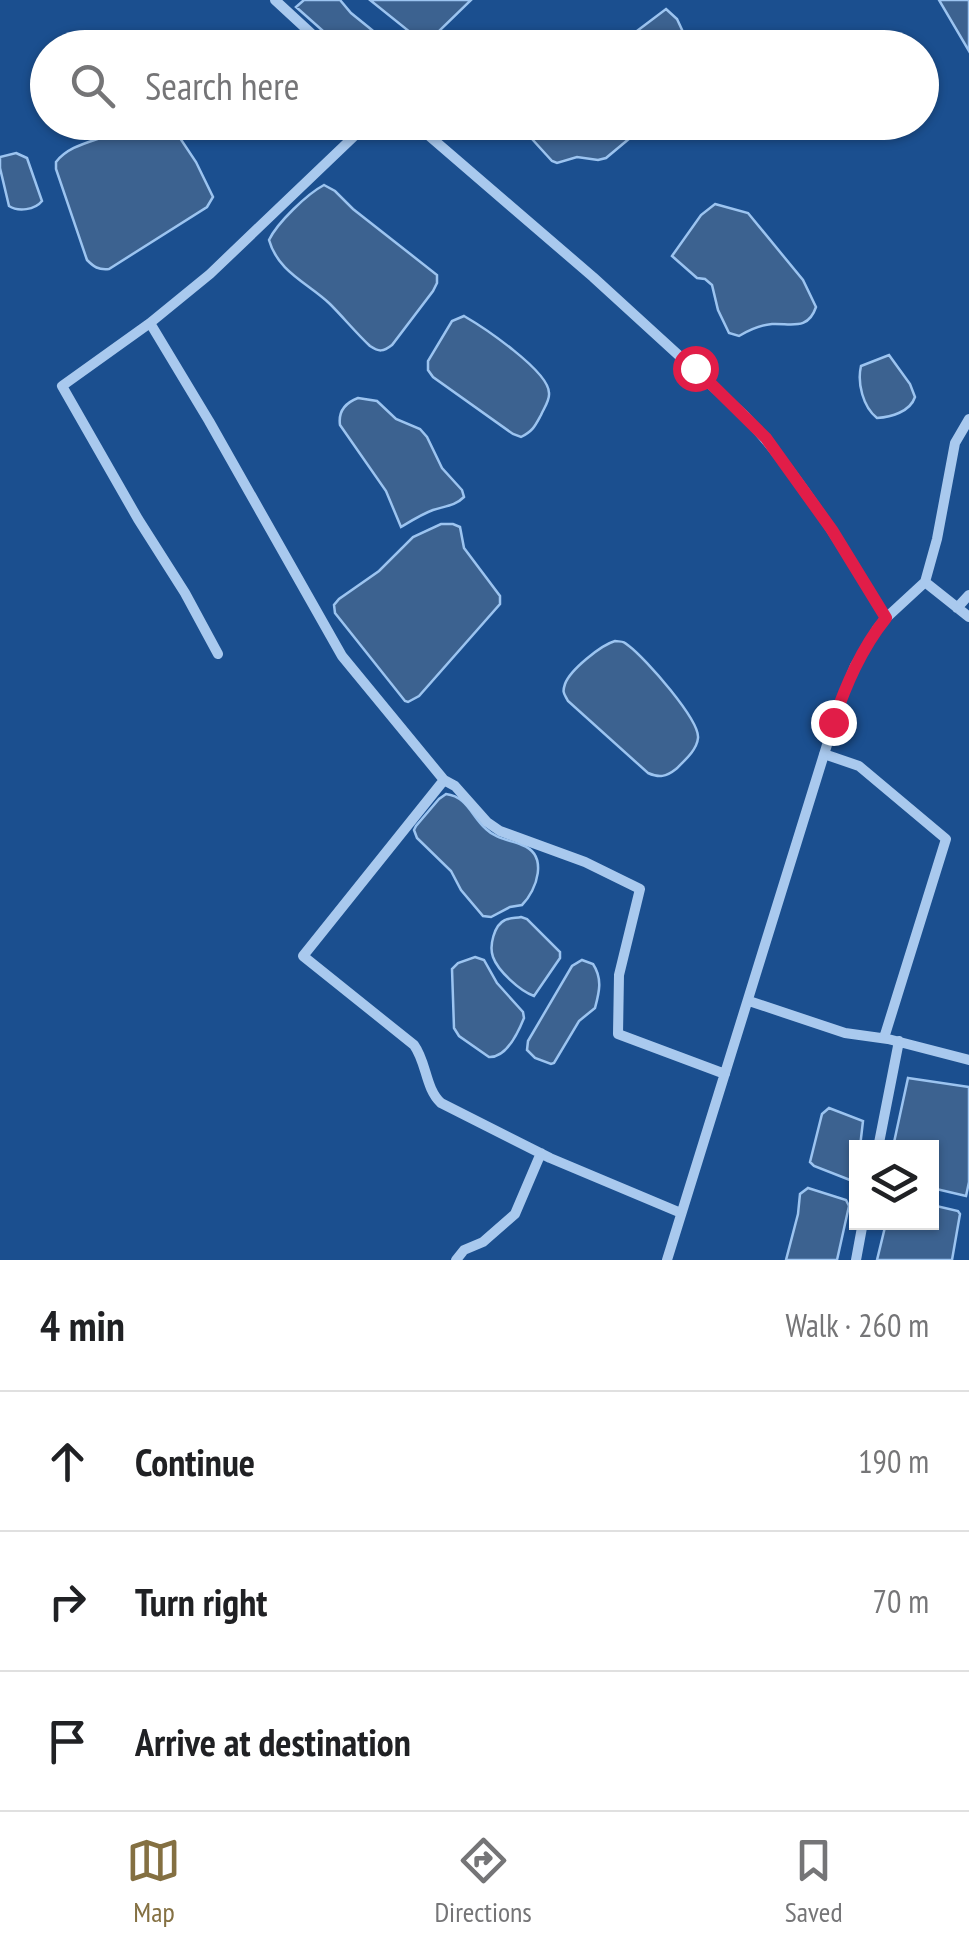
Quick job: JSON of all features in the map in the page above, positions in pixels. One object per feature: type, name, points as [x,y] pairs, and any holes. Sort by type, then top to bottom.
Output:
[{"type":"street","points":[[275,0],[307,30]]},
{"type":"street","points":[[218,654],[186,593],[138,519],[62,386],[150,323],[228,258],[350,140]]},
{"type":"street","points":[[434,140],[593,277],[766,438],[813,502],[886,618]]},
{"type":"street","points":[[150,323],[210,421],[342,656],[444,780],[500,831],[584,862],[640,889],[619,976],[618,1034],[725,1074]]},
{"type":"street","points":[[681,1260],[668,1258],[840,703],[869,641],[886,618],[925,582],[955,443],[969,418]]},
{"type":"street","points":[[925,582],[969,617]]},
{"type":"street","points":[[957,608],[969,595]]},
{"type":"street","points":[[824,754],[859,766],[946,839],[884,1038]]},
{"type":"street","points":[[444,780],[303,956],[414,1046],[432,1093],[441,1103],[541,1153],[681,1213]]},
{"type":"street","points":[[748,1001],[845,1032],[969,1060]]},
{"type":"street","points":[[880,1140],[899,1042]]},
{"type":"street","points":[[456,1260],[515,1214],[541,1153]]},
{"type":"street","points":[[856,1260],[862,1230]]},
{"type":"water","points":[[304,0],[340,0],[372,30],[322,30],[296,7]]},
{"type":"water","points":[[370,0],[471,0],[440,30],[407,30]]},
{"type":"water","points":[[939,0],[969,0],[969,51]]},
{"type":"water","points":[[666,9],[682,30],[638,30]]},
{"type":"water","points":[[96,140],[181,140],[213,197],[207,207],[109,269],[99,268],[87,260],[56,169],[56,162],[72,149]]},
{"type":"water","points":[[533,140],[628,140],[606,158],[552,161]]},
{"type":"water","points":[[16,153],[27,158],[42,201],[31,208],[9,206],[0,157]]},
{"type":"water","points":[[324,185],[437,275],[433,291],[392,345],[383,350],[370,346],[330,304],[286,269],[269,240],[293,210]]},
{"type":"water","points":[[715,204],[748,213],[803,280],[816,307],[808,320],[763,325],[739,336],[729,333],[712,285],[697,278],[672,256],[701,215]]},
{"type":"water","points":[[464,316],[514,350],[546,384],[546,404],[533,428],[521,437],[428,370],[428,361],[452,321]]},
{"type":"water","points":[[889,355],[915,397],[904,410],[877,418],[862,394],[861,366]]},
{"type":"water","points":[[358,398],[377,401],[396,419],[420,429],[464,497],[401,527],[386,491],[340,425],[343,408]]},
{"type":"water","points":[[441,524],[460,527],[464,548],[500,596],[500,604],[419,696],[408,702],[335,613],[334,605],[379,571],[413,537]]},
{"type":"water","points":[[615,641],[626,643],[647,663],[696,729],[698,738],[693,751],[666,775],[648,773],[568,701],[564,693],[568,678],[579,665]]},
{"type":"water","points":[[446,794],[464,803],[490,832],[522,845],[536,856],[536,882],[522,905],[491,917],[483,916],[451,871],[417,838],[416,826]]},
{"type":"water","points":[[521,917],[560,952],[560,958],[534,996],[504,974],[492,952],[498,926],[505,920]]},
{"type":"water","points":[[475,957],[484,960],[497,983],[523,1012],[515,1037],[495,1056],[489,1057],[454,1028],[452,969]]},
{"type":"water","points":[[582,960],[593,964],[598,975],[595,1008],[579,1021],[554,1063],[535,1058],[527,1050],[528,1041],[572,966]]},
{"type":"water","points":[[908,1078],[969,1087],[966,1196],[939,1190],[939,1140],[895,1140]]},
{"type":"water","points":[[829,1108],[863,1121],[861,1140],[849,1140],[849,1180],[810,1162],[822,1114]]},
{"type":"water","points":[[808,1188],[846,1200],[849,1206],[837,1260],[786,1260],[800,1194]]},
{"type":"water","points":[[939,1207],[960,1214],[952,1260],[877,1260],[884,1230],[939,1230]]},
{"type":"route","points":[[695,368],[766,438],[832,530],[886,618],[856,666],[833,722]]}]
